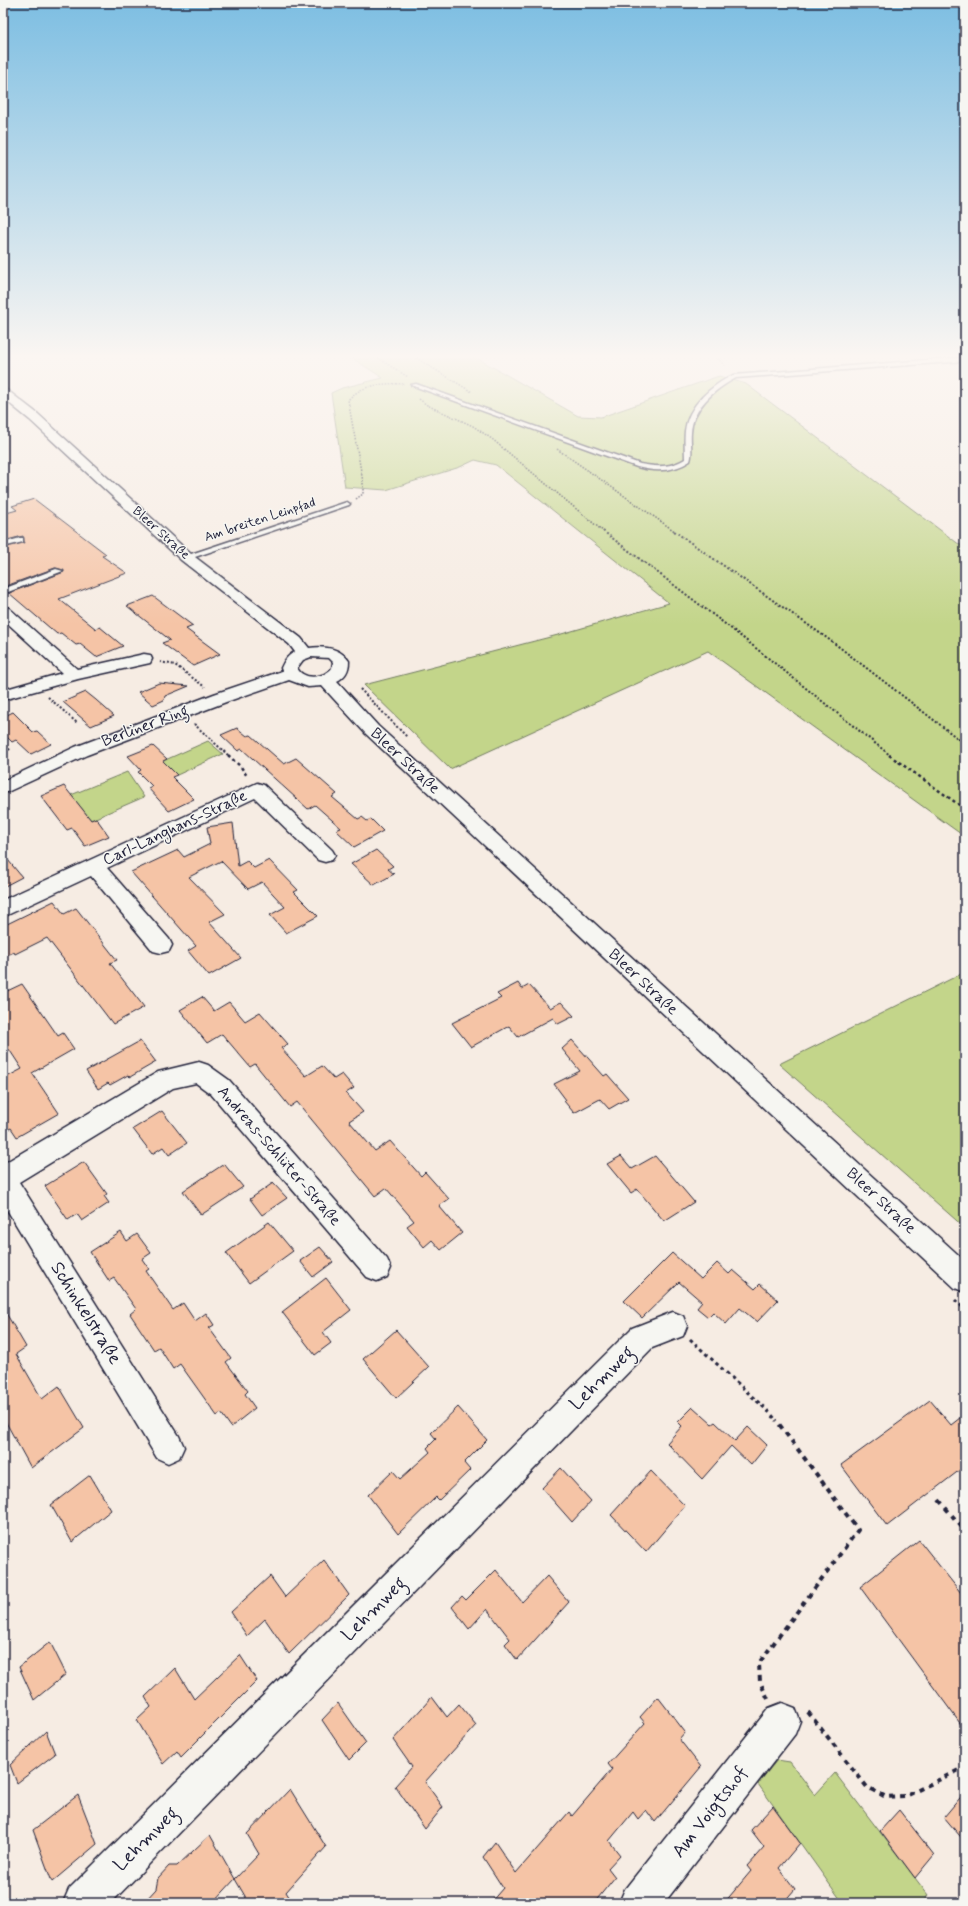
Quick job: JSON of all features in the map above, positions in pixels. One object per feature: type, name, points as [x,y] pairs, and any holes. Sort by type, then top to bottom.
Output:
[{"type":"street","name":"Bleer Straße","points":[[67,447],[186,557],[295,641],[305,653]]},
{"type":"street","points":[[3,610],[74,675]]},
{"type":"street","points":[[327,652],[334,654],[341,661],[341,669],[338,673],[326,680],[306,681],[291,674],[288,668],[290,664],[296,658],[305,653],[327,652]]},
{"type":"street","points":[[3,695],[74,675],[144,659]]},
{"type":"street","name":"Berliner Ring","points":[[3,788],[81,751],[220,698],[291,674]]},
{"type":"street","name":"Bleer Straße","points":[[326,680],[372,730],[965,1279]]},
{"type":"street","name":"Carl-Langhans-Straße","points":[[3,909],[257,789],[325,855]]},
{"type":"street","name":"Carl-Langhans-Straße","points":[[94,866],[161,945]]},
{"type":"street","name":"Andreas-Schlüter-Straße","points":[[3,1178],[167,1079],[199,1072],[220,1087],[377,1268]]},
{"type":"street","name":"Schinkelstraße","points":[[3,1178],[168,1447]]},
{"type":"street","name":"Lehmweg","points":[[83,1903],[642,1338],[673,1326]]},
{"type":"street","name":"Am Voigtshof","points":[[639,1903],[794,1715]]},
{"type":"lane","points":[[586,447],[639,466],[667,468],[682,465],[688,460],[689,447]]},
{"type":"lane","name":"Am breiten Leinpfad","points":[[186,557],[347,504]]},
{"type":"lane","points":[[3,545],[20,540]]},
{"type":"lane","points":[[3,592],[59,571]]},
{"type":"path","points":[[347,504],[360,497],[364,490],[356,447]]},
{"type":"path","points":[[502,447],[580,514],[733,630],[904,767],[965,809]]},
{"type":"path","points":[[554,447],[834,643],[965,744]]},
{"type":"path","points":[[144,659],[175,665],[206,688]]},
{"type":"path","points":[[46,695],[76,723]]},
{"type":"path","points":[[192,722],[241,767],[252,785],[257,789]]},
{"type":"path","points":[[3,743],[12,751]]},
{"type":"path","points":[[673,1326],[699,1345],[771,1414],[858,1530],[759,1663],[760,1682],[774,1711],[794,1715],[867,1787],[886,1797],[906,1796],[965,1767]]},
{"type":"path","points":[[939,1500],[965,1531]]},
{"type":"green space","points":[[339,447],[830,447],[960,545],[965,545],[965,837],[708,651],[450,769],[364,685],[558,635],[669,603],[496,465],[475,460],[460,467],[386,490],[345,487]]},
{"type":"green space","points":[[208,741],[223,754],[177,775],[163,761]]},
{"type":"green space","points":[[127,772],[144,797],[91,820],[71,795]]},
{"type":"green space","points":[[965,972],[965,1228],[779,1064]]},
{"type":"green space","points":[[777,1760],[790,1762],[815,1795],[835,1773],[928,1895],[922,1903],[843,1903],[758,1784]]},
{"type":"building","points":[[34,499],[106,554],[102,556],[127,573],[59,599],[96,629],[100,627],[123,646],[96,657],[80,644],[76,645],[61,633],[57,634],[9,593],[64,572],[63,570],[55,568],[3,587],[3,548],[24,542],[23,536],[3,541],[3,514],[17,510],[12,506]]},
{"type":"building","points":[[153,596],[193,626],[186,629],[220,654],[193,666],[162,643],[170,640],[127,606]]},
{"type":"building","points":[[159,683],[189,686],[165,696],[164,700],[153,705],[138,692]]},
{"type":"building","points":[[86,692],[114,716],[91,726],[63,702]]},
{"type":"building","points":[[13,712],[33,732],[37,731],[51,744],[31,754],[16,740],[12,742],[3,733],[3,717]]},
{"type":"building","points":[[237,728],[247,736],[251,735],[284,764],[296,758],[337,794],[332,797],[358,819],[362,817],[367,821],[371,819],[383,831],[354,847],[336,830],[341,828],[315,805],[308,809],[242,749],[238,751],[221,735]]},
{"type":"building","points":[[153,746],[167,759],[163,761],[177,775],[172,777],[194,799],[169,811],[148,788],[152,786],[138,772],[141,770],[128,756]]},
{"type":"building","points":[[64,786],[91,820],[96,818],[109,836],[85,846],[72,828],[67,830],[41,796]]},
{"type":"building","points":[[233,823],[238,866],[247,861],[254,868],[269,860],[298,890],[294,892],[318,916],[286,933],[270,915],[285,907],[262,882],[248,889],[221,861],[189,877],[225,914],[209,922],[241,958],[209,976],[188,951],[196,946],[131,872],[178,850],[184,857],[210,844],[207,827]]},
{"type":"building","points":[[376,850],[393,866],[388,869],[394,874],[374,885],[351,864]]},
{"type":"building","points":[[3,854],[22,877],[3,887]]},
{"type":"building","points":[[54,901],[64,914],[76,908],[117,960],[110,963],[144,1007],[113,1024],[47,938],[15,954],[14,952],[3,957],[3,926]]},
{"type":"building","points":[[518,983],[522,989],[529,985],[550,1008],[561,1002],[574,1016],[558,1024],[553,1018],[518,1037],[509,1026],[471,1047],[452,1023],[501,998],[497,994]]},
{"type":"building","points":[[22,984],[58,1036],[63,1033],[74,1049],[32,1073],[59,1113],[17,1137],[11,1128],[3,1132],[3,1079],[22,1069],[3,1040],[3,993]]},
{"type":"building","points":[[202,997],[214,1011],[229,1002],[245,1021],[260,1012],[288,1044],[281,1048],[306,1076],[322,1066],[334,1079],[342,1074],[354,1088],[346,1093],[363,1112],[349,1121],[375,1151],[390,1141],[421,1176],[425,1172],[449,1199],[439,1206],[462,1233],[441,1250],[432,1240],[424,1247],[407,1226],[414,1221],[386,1188],[375,1196],[297,1102],[290,1107],[255,1064],[250,1067],[222,1034],[207,1043],[180,1010]]},
{"type":"building","points":[[572,1040],[604,1076],[607,1074],[628,1098],[609,1109],[600,1099],[574,1113],[564,1101],[566,1100],[554,1084],[580,1071],[562,1049]]},
{"type":"building","points":[[140,1041],[156,1062],[130,1077],[128,1075],[110,1085],[108,1083],[98,1089],[86,1071]]},
{"type":"building","points":[[162,1111],[187,1143],[169,1155],[163,1147],[152,1154],[133,1129]]},
{"type":"building","points":[[621,1156],[632,1169],[655,1156],[694,1202],[664,1221],[637,1189],[631,1193],[607,1164]]},
{"type":"building","points":[[84,1162],[107,1194],[104,1196],[109,1203],[82,1221],[77,1214],[68,1220],[45,1186]]},
{"type":"building","points":[[224,1164],[243,1187],[201,1215],[183,1191]]},
{"type":"building","points":[[273,1183],[287,1198],[262,1215],[250,1199]]},
{"type":"building","points":[[269,1222],[293,1251],[249,1283],[226,1253]]},
{"type":"building","points":[[121,1232],[127,1241],[137,1234],[151,1253],[142,1259],[149,1269],[146,1271],[173,1310],[183,1303],[195,1321],[206,1313],[214,1325],[209,1328],[231,1358],[226,1362],[248,1391],[245,1394],[255,1408],[231,1427],[221,1413],[217,1416],[180,1364],[173,1369],[159,1347],[154,1350],[130,1314],[136,1309],[114,1278],[109,1281],[90,1252]]},
{"type":"building","points":[[320,1247],[333,1262],[313,1277],[300,1261]]},
{"type":"building","points":[[672,1253],[701,1279],[717,1263],[729,1274],[733,1270],[755,1289],[760,1284],[778,1300],[757,1322],[740,1308],[726,1324],[713,1312],[708,1317],[697,1308],[702,1302],[679,1282],[642,1318],[624,1301]]},
{"type":"building","points":[[326,1278],[351,1310],[323,1332],[331,1343],[315,1355],[282,1312]]},
{"type":"building","points":[[3,1308],[26,1347],[16,1354],[42,1399],[59,1386],[84,1428],[31,1468],[3,1417]]},
{"type":"building","points":[[396,1330],[429,1367],[396,1398],[363,1359]]},
{"type":"building","points":[[930,1400],[951,1425],[965,1414],[965,1466],[887,1526],[841,1465]]},
{"type":"building","points":[[458,1407],[487,1440],[464,1463],[470,1470],[439,1500],[436,1497],[398,1534],[368,1495],[393,1471],[400,1479],[430,1452],[427,1448],[436,1439],[431,1433]]},
{"type":"building","points":[[693,1407],[712,1424],[715,1422],[735,1441],[748,1427],[767,1445],[751,1465],[731,1446],[702,1479],[667,1443],[682,1426],[678,1422]]},
{"type":"building","points":[[561,1468],[591,1501],[572,1522],[542,1488]]},
{"type":"building","points":[[651,1471],[685,1506],[646,1552],[611,1515]]},
{"type":"building","points":[[90,1475],[111,1510],[72,1542],[51,1505]]},
{"type":"building","points":[[919,1540],[965,1598],[965,1730],[860,1587]]},
{"type":"building","points":[[324,1560],[349,1595],[289,1654],[265,1619],[247,1636],[231,1612],[270,1576],[285,1597]]},
{"type":"building","points":[[496,1570],[522,1602],[547,1576],[569,1602],[517,1660],[505,1644],[510,1639],[487,1609],[469,1629],[452,1607],[462,1596],[466,1600]]},
{"type":"building","points":[[50,1642],[66,1674],[34,1700],[19,1667]]},
{"type":"building","points":[[240,1655],[257,1681],[181,1757],[177,1751],[163,1764],[137,1720],[151,1707],[145,1697],[175,1668],[194,1699]]},
{"type":"building","points":[[432,1697],[447,1717],[459,1704],[476,1725],[425,1782],[443,1807],[425,1829],[395,1786],[412,1767],[393,1740]]},
{"type":"building","points":[[658,1697],[685,1732],[679,1739],[701,1767],[655,1822],[646,1810],[638,1819],[633,1812],[609,1841],[620,1855],[608,1868],[615,1877],[594,1903],[490,1903],[503,1888],[483,1857],[495,1842],[516,1873],[569,1812],[572,1816],[612,1769],[608,1764],[645,1723],[640,1717]]},
{"type":"building","points":[[338,1703],[366,1743],[349,1760],[322,1720]]},
{"type":"building","points":[[46,1731],[55,1754],[17,1783],[10,1765]]},
{"type":"building","points":[[290,1789],[326,1847],[286,1892],[293,1903],[249,1903],[235,1879],[259,1854],[247,1834]]},
{"type":"building","points":[[965,1792],[965,1842],[944,1817]]},
{"type":"building","points":[[78,1795],[97,1844],[52,1882],[33,1830]]},
{"type":"building","points":[[773,1806],[800,1843],[779,1868],[795,1889],[783,1903],[724,1903],[751,1871],[747,1866],[764,1847],[751,1830]]},
{"type":"building","points":[[899,1810],[934,1855],[915,1878],[880,1831]]},
{"type":"building","points":[[210,1835],[235,1879],[213,1903],[143,1903],[156,1889],[158,1878],[169,1866],[177,1866]]}]
